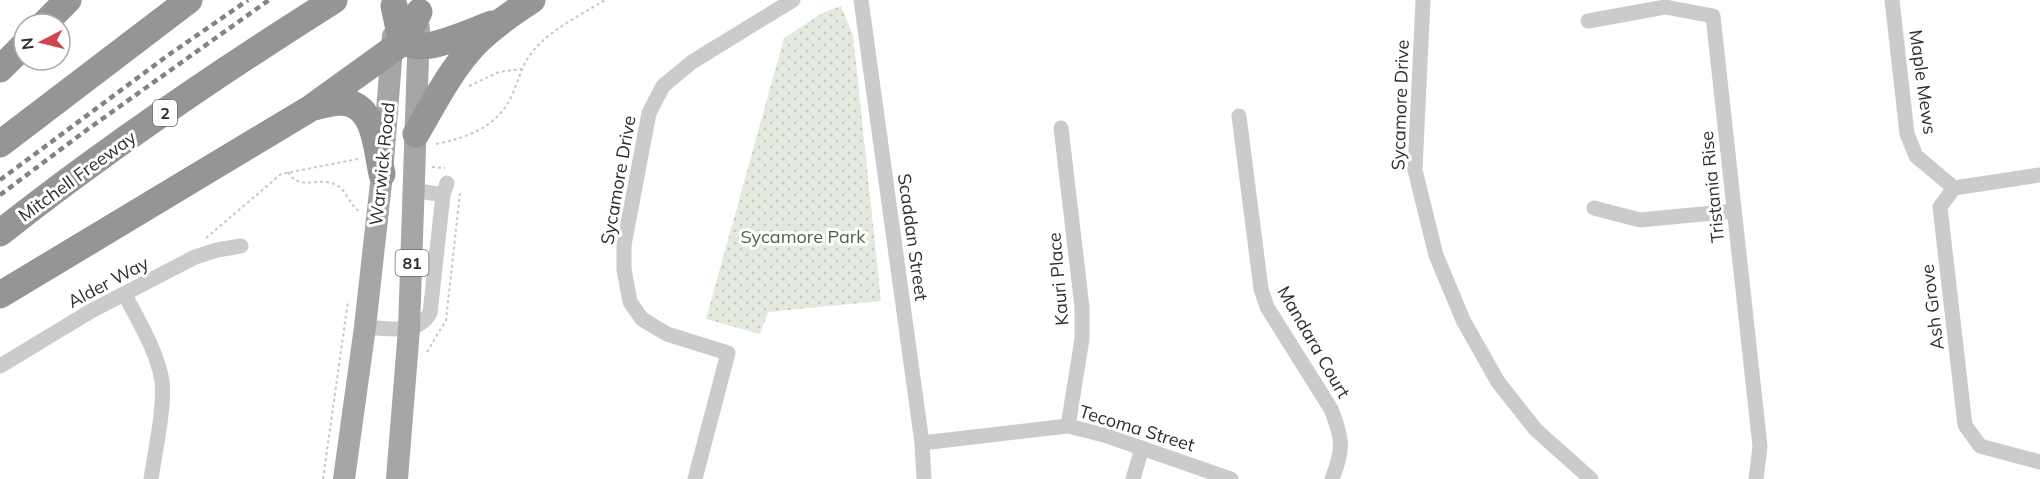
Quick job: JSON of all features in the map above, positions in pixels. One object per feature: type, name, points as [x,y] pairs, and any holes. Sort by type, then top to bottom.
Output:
[{"type":"highway","points":[[56,12],[68,0]]},
{"type":"highway","points":[[0,144],[189,0]]},
{"type":"highway","name":"Mitchell Freeway","points":[[0,233],[80,172],[255,50],[334,0]]},
{"type":"highway","points":[[426,139],[445,85],[475,44],[502,20],[532,0]]},
{"type":"highway","points":[[405,46],[406,5]]},
{"type":"highway","points":[[0,295],[311,108],[405,46],[435,45],[502,20]]},
{"type":"highway","points":[[0,69],[12,57]]},
{"type":"highway","points":[[311,108],[338,102],[350,103],[363,111],[371,126],[373,166]]},
{"type":"main road","name":"Warwick Road","points":[[397,479],[410,329],[414,190],[426,139],[405,46]]},
{"type":"main road","name":"Warwick Road","points":[[344,479],[365,327],[377,213],[373,166],[405,46]]},
{"type":"street","name":"Sycamore Drive","points":[[695,479],[728,352],[667,334],[642,319],[630,302],[624,269],[624,244],[649,113],[663,87],[692,62],[793,0]]},
{"type":"street","name":"Scaddan Street","points":[[861,0],[922,443],[924,479]]},
{"type":"street","name":"Sycamore Drive","points":[[1423,0],[1415,170],[1436,255],[1463,320],[1498,382],[1536,430],[1591,479]]},
{"type":"street","name":"Maple Mews","points":[[1892,0],[1907,134],[1916,156],[1953,188]]},
{"type":"street","name":"Tristania Rise","points":[[1588,21],[1665,6],[1713,16],[1760,446],[1756,479]]},
{"type":"street","name":"Mandara Court","points":[[1239,116],[1261,289],[1267,307],[1331,409],[1338,426],[1341,456],[1332,479]]},
{"type":"street","name":"Kauri Place","points":[[1061,128],[1082,307],[1082,339],[1068,426]]},
{"type":"street","points":[[1953,188],[2040,175]]},
{"type":"street","name":"Ash Grove","points":[[1953,188],[1940,207],[1965,425],[1980,446],[2040,462]]},
{"type":"street","name":"Warwick Road","points":[[410,329],[420,324],[430,313],[445,189],[414,190]]},
{"type":"street","points":[[1594,208],[1640,220],[1734,212]]},
{"type":"street","name":"Alder Way","points":[[0,366],[91,311],[195,257],[241,246]]},
{"type":"street","points":[[125,295],[150,346],[162,382],[151,479]]},
{"type":"street","points":[[365,327],[410,329]]},
{"type":"street","name":"Tecoma Street","points":[[922,443],[1068,426],[1104,435],[1231,479]]},
{"type":"street","points":[[1133,479],[1142,448]]},
{"type":"path","points":[[426,139],[471,136],[489,124],[508,103],[531,53],[545,39],[605,0]]},
{"type":"path","points":[[467,87],[499,72],[522,69]]},
{"type":"path","points":[[200,242],[274,179],[288,172],[373,166]]},
{"type":"path","points":[[288,172],[293,180],[302,183],[335,184],[343,190],[357,210],[377,213]]},
{"type":"path","points":[[323,479],[349,293]]},
{"type":"green space","name":"Sycamore Park","points":[[841,6],[853,35],[881,301],[768,312],[760,334],[706,319],[784,38],[824,12]]},
{"type":"railway","points":[[0,180],[167,56],[248,0]]},
{"type":"railway","points":[[0,195],[269,0]]}]
